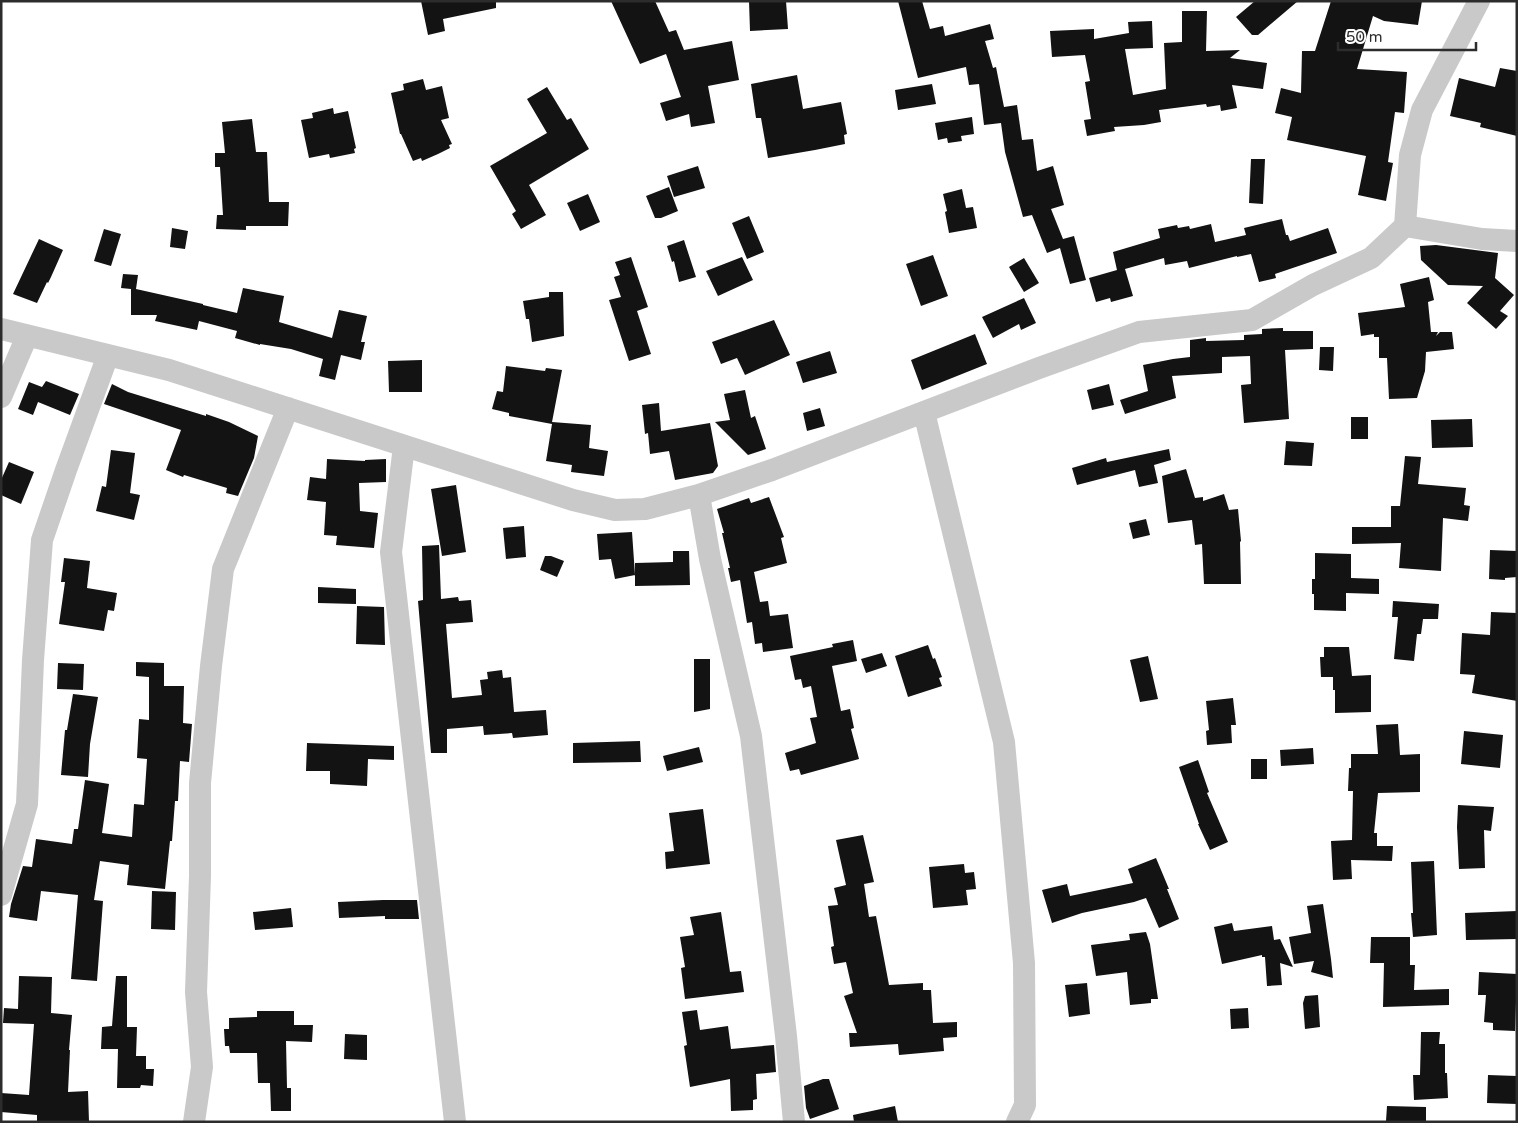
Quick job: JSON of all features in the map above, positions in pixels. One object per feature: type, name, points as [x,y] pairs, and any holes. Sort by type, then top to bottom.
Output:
[{"type":"street","points":[[1,329],[169,370],[573,500],[615,510],[645,509],[699,495],[772,470],[1139,332],[1252,320],[1313,285],[1371,258],[1405,226],[1410,155],[1422,110],[1479,1]]},
{"type":"street","points":[[1405,226],[1482,240],[1517,241]]},
{"type":"street","points":[[1,397],[27,336]]},
{"type":"street","points":[[1,895],[27,804],[42,540],[108,355]]},
{"type":"street","points":[[194,1122],[202,1067],[196,992],[200,876],[200,783],[211,666],[223,569],[288,408]]},
{"type":"street","points":[[924,412],[1004,742],[1024,963],[1025,1105],[1016,1122]]},
{"type":"street","points":[[404,446],[391,552],[455,1122]]},
{"type":"street","points":[[699,495],[710,559],[751,736],[786,1036],[794,1122]]},
{"type":"building","points":[[421,1],[496,1],[496,8],[443,19],[445,31],[428,35]]},
{"type":"building","points":[[611,1],[655,1],[669,32],[676,30],[684,50],[732,41],[739,80],[708,86],[715,123],[691,127],[689,114],[666,121],[660,103],[681,97],[666,54],[640,64]]},
{"type":"building","points":[[749,1],[786,1],[788,29],[750,31]]},
{"type":"building","points":[[898,1],[922,1],[930,29],[943,26],[945,36],[990,24],[994,39],[985,41],[993,68],[996,67],[1004,107],[1017,105],[1022,140],[1033,139],[1037,171],[1053,166],[1064,205],[1051,209],[1063,239],[1074,236],[1086,280],[1070,284],[1060,248],[1047,253],[1032,215],[1023,217],[1005,152],[1001,123],[984,125],[979,84],[969,85],[966,67],[918,78]]},
{"type":"building","points":[[1255,1],[1298,1],[1258,35],[1252,35],[1236,17]]},
{"type":"building","points":[[1331,1],[1422,1],[1418,25],[1384,21],[1373,16],[1357,69],[1407,72],[1404,113],[1395,112],[1388,162],[1393,163],[1386,201],[1358,195],[1366,156],[1287,140],[1292,117],[1275,113],[1281,88],[1301,93],[1302,51],[1315,51]]},
{"type":"building","points":[[1182,11],[1207,11],[1206,51],[1240,50],[1230,58],[1267,63],[1263,89],[1232,85],[1237,108],[1221,111],[1220,105],[1207,107],[1206,104],[1159,110],[1161,122],[1114,127],[1115,131],[1087,136],[1084,120],[1091,119],[1085,82],[1090,81],[1085,55],[1052,57],[1050,31],[1094,29],[1094,39],[1129,33],[1128,22],[1152,21],[1153,48],[1125,49],[1133,95],[1166,89],[1164,43],[1182,42]]},
{"type":"building","points":[[1500,68],[1517,71],[1517,136],[1480,127],[1481,123],[1450,116],[1459,78],[1495,87]]},
{"type":"building","points":[[797,75],[803,109],[841,102],[847,134],[844,135],[845,144],[768,158],[761,118],[756,118],[751,84]]},
{"type":"building","points":[[423,79],[426,90],[442,86],[449,118],[441,120],[452,144],[449,145],[450,148],[422,161],[421,158],[413,161],[400,134],[391,93],[404,90],[403,84]]},
{"type":"building","points":[[932,84],[936,104],[898,110],[895,90]]},
{"type":"building","points":[[547,87],[567,120],[571,118],[589,149],[529,185],[546,215],[521,229],[512,214],[516,211],[490,166],[547,133],[527,99]]},
{"type":"building","points":[[333,108],[334,114],[348,111],[356,148],[354,149],[355,153],[330,158],[329,154],[309,158],[301,120],[313,118],[312,113]]},
{"type":"building","points":[[972,117],[974,134],[961,136],[962,141],[948,143],[947,138],[938,140],[935,123]]},
{"type":"building","points":[[252,119],[256,152],[267,152],[269,202],[289,202],[288,226],[246,226],[246,230],[216,229],[217,215],[223,215],[220,167],[215,167],[215,153],[225,153],[222,122]]},
{"type":"building","points":[[1251,159],[1265,159],[1263,204],[1249,203]]},
{"type":"building","points":[[698,166],[705,188],[674,197],[667,176]]},
{"type":"building","points":[[669,187],[678,211],[661,218],[655,218],[646,196]]},
{"type":"building","points":[[962,189],[966,208],[973,207],[977,228],[949,233],[943,194]]},
{"type":"building","points":[[588,194],[600,222],[580,231],[567,203]]},
{"type":"building","points":[[749,216],[764,252],[747,259],[732,223]]},
{"type":"building","points":[[1282,219],[1286,235],[1288,235],[1290,241],[1328,228],[1337,253],[1275,274],[1276,278],[1259,282],[1251,254],[1189,268],[1187,261],[1165,265],[1164,258],[1125,269],[1133,296],[1111,302],[1110,298],[1096,302],[1089,278],[1117,270],[1113,252],[1160,238],[1158,229],[1177,225],[1178,228],[1189,226],[1190,229],[1211,224],[1215,242],[1246,235],[1244,228]]},
{"type":"building","points":[[172,228],[188,231],[185,249],[170,247]]},
{"type":"building","points":[[104,229],[121,234],[111,266],[94,261]]},
{"type":"building","points":[[39,239],[63,250],[37,303],[13,294]]},
{"type":"building","points":[[684,240],[696,277],[679,282],[674,261],[672,262],[667,246]]},
{"type":"building","points":[[1436,245],[1498,253],[1495,278],[1514,295],[1500,311],[1508,316],[1496,329],[1467,303],[1483,286],[1448,285],[1421,260],[1420,246]]},
{"type":"building","points":[[933,255],[948,296],[921,306],[906,264]]},
{"type":"building","points":[[631,257],[648,307],[637,311],[651,354],[629,361],[609,300],[621,297],[614,277],[620,275],[615,262]]},
{"type":"building","points":[[742,257],[753,280],[718,296],[706,271]]},
{"type":"building","points":[[1024,258],[1039,283],[1024,292],[1009,267]]},
{"type":"building","points":[[123,274],[138,275],[136,289],[237,313],[243,288],[284,296],[279,322],[332,338],[339,310],[367,316],[361,342],[365,342],[361,360],[341,355],[335,380],[319,376],[323,359],[291,349],[260,345],[235,338],[237,331],[199,321],[197,330],[155,321],[157,315],[131,315],[131,289],[121,288]]},
{"type":"building","points":[[1429,277],[1434,300],[1428,302],[1431,332],[1438,332],[1436,336],[1440,332],[1452,332],[1454,349],[1426,352],[1425,371],[1417,398],[1389,399],[1387,358],[1379,358],[1379,337],[1374,337],[1374,334],[1361,336],[1358,313],[1405,307],[1400,284]]},
{"type":"building","points":[[549,292],[563,292],[564,336],[532,342],[529,319],[526,319],[523,301],[549,297]]},
{"type":"building","points":[[1024,298],[1036,323],[1021,330],[1019,324],[993,338],[982,317]]},
{"type":"building","points":[[774,320],[790,355],[745,375],[737,358],[721,364],[712,342]]},
{"type":"building","points":[[1283,328],[1283,331],[1313,331],[1313,349],[1285,350],[1289,419],[1244,423],[1241,385],[1251,384],[1250,356],[1222,357],[1222,373],[1172,376],[1176,398],[1125,414],[1120,400],[1148,391],[1143,365],[1190,357],[1190,340],[1206,338],[1206,341],[1244,340],[1244,335],[1262,334],[1262,329]]},
{"type":"building","points":[[975,334],[987,364],[922,390],[911,360]]},
{"type":"building","points":[[1320,347],[1334,347],[1333,371],[1319,370]]},
{"type":"building","points":[[830,351],[837,373],[803,383],[796,362]]},
{"type":"building","points":[[422,360],[422,392],[389,392],[388,361]]},
{"type":"building","points":[[506,366],[545,371],[546,368],[562,370],[552,422],[591,425],[589,448],[608,451],[604,476],[571,472],[572,465],[546,461],[552,424],[509,416],[509,413],[492,409],[497,391],[503,392]]},
{"type":"building","points":[[46,381],[79,394],[70,415],[38,402],[33,415],[18,409],[29,382],[42,387]]},
{"type":"building","points":[[112,384],[128,392],[229,422],[258,436],[254,458],[238,496],[226,493],[227,488],[184,475],[183,477],[166,470],[181,430],[104,404]]},
{"type":"building","points":[[1109,384],[1114,405],[1092,410],[1087,390]]},
{"type":"building","points":[[745,390],[751,418],[755,416],[766,449],[748,455],[715,422],[730,420],[724,394]]},
{"type":"building","points":[[659,403],[661,431],[710,423],[718,466],[713,473],[675,480],[669,451],[650,454],[648,433],[645,434],[642,405]]},
{"type":"building","points":[[820,408],[825,426],[807,431],[803,413]]},
{"type":"building","points":[[1351,417],[1368,417],[1368,439],[1351,439]]},
{"type":"building","points":[[1472,419],[1473,447],[1432,448],[1431,420]]},
{"type":"building","points":[[1286,441],[1314,443],[1312,466],[1284,465]]},
{"type":"building","points":[[1169,449],[1171,460],[1154,465],[1158,483],[1139,487],[1135,470],[1077,485],[1072,468],[1106,458],[1107,462]]},
{"type":"building","points":[[111,450],[135,453],[130,493],[140,495],[134,520],[96,511],[102,486],[106,487]]},
{"type":"building","points":[[1405,456],[1421,457],[1418,484],[1466,488],[1464,505],[1470,506],[1468,521],[1443,518],[1441,571],[1399,568],[1401,543],[1352,544],[1352,527],[1391,527],[1391,506],[1400,506]]},
{"type":"building","points":[[327,459],[365,461],[386,459],[386,482],[359,483],[360,511],[378,513],[374,548],[336,545],[337,536],[324,535],[326,502],[307,500],[310,477],[326,479]]},
{"type":"building","points":[[9,462],[34,472],[21,504],[1,495],[1,480]]},
{"type":"building","points":[[1186,469],[1195,498],[1203,497],[1203,501],[1224,494],[1229,510],[1238,509],[1241,541],[1241,584],[1204,584],[1202,544],[1195,545],[1192,520],[1168,523],[1162,476]]},
{"type":"building","points":[[456,485],[466,552],[442,556],[431,489]]},
{"type":"building","points":[[769,497],[784,537],[781,538],[787,563],[754,572],[760,602],[768,601],[770,616],[788,614],[793,648],[763,652],[762,643],[755,644],[752,622],[747,623],[740,580],[731,582],[728,568],[730,568],[722,533],[724,533],[717,509],[749,498],[751,503]]},
{"type":"building","points":[[1146,519],[1150,535],[1133,539],[1129,523]]},
{"type":"building","points":[[524,526],[526,557],[506,559],[503,528]]},
{"type":"building","points":[[632,532],[635,575],[615,579],[611,559],[599,560],[597,534]]},
{"type":"building","points":[[439,545],[441,599],[458,597],[459,601],[471,600],[473,622],[446,624],[452,698],[482,695],[480,680],[488,679],[487,672],[502,670],[503,678],[511,677],[514,712],[546,710],[548,735],[513,738],[512,733],[484,735],[483,726],[447,729],[447,753],[431,753],[418,601],[423,600],[422,546]]},
{"type":"building","points":[[1490,550],[1517,551],[1517,577],[1505,578],[1505,580],[1489,579]]},
{"type":"building","points":[[673,551],[689,551],[690,585],[635,586],[635,563],[673,562]]},
{"type":"building","points":[[1315,553],[1351,554],[1351,578],[1379,579],[1379,594],[1346,593],[1346,611],[1314,610],[1312,579],[1315,579]]},
{"type":"building","points":[[545,556],[551,556],[564,561],[557,577],[540,570]]},
{"type":"building","points":[[64,558],[90,561],[87,588],[117,593],[114,611],[108,610],[104,631],[59,624],[65,582],[61,582]]},
{"type":"building","points":[[318,587],[356,589],[356,604],[318,603]]},
{"type":"building","points":[[1393,601],[1439,604],[1438,619],[1423,619],[1421,634],[1417,634],[1414,661],[1394,659],[1398,617],[1392,617]]},
{"type":"building","points":[[357,606],[384,607],[385,645],[356,644]]},
{"type":"building","points":[[1491,612],[1517,613],[1517,701],[1472,693],[1475,675],[1460,674],[1462,633],[1490,635]]},
{"type":"building","points":[[853,640],[857,661],[832,666],[841,711],[850,709],[854,728],[851,729],[859,759],[801,775],[799,769],[790,771],[785,753],[816,743],[810,718],[817,717],[811,686],[803,688],[801,679],[795,680],[790,656],[833,647],[832,644]]},
{"type":"building","points":[[928,645],[942,677],[939,678],[942,686],[908,697],[895,656]]},
{"type":"building","points":[[1324,647],[1349,647],[1352,676],[1371,675],[1371,712],[1335,713],[1333,677],[1321,677],[1320,657],[1324,657]]},
{"type":"building","points":[[882,653],[887,666],[866,673],[861,659]]},
{"type":"building","points":[[1148,656],[1158,699],[1140,702],[1130,660]]},
{"type":"building","points":[[694,659],[710,659],[710,709],[694,712]]},
{"type":"building","points":[[136,662],[164,663],[164,686],[184,686],[183,723],[192,724],[189,762],[180,761],[178,801],[175,801],[172,841],[170,841],[165,889],[127,885],[129,865],[100,861],[94,900],[103,901],[97,981],[71,979],[78,895],[41,891],[37,921],[9,917],[11,904],[23,866],[32,867],[36,839],[72,844],[74,829],[78,829],[85,780],[109,784],[102,833],[132,837],[134,804],[144,805],[147,759],[137,758],[139,719],[149,720],[149,677],[136,676]]},
{"type":"building","points":[[58,663],[84,664],[83,690],[57,689]]},
{"type":"building","points":[[73,694],[98,697],[90,744],[88,777],[61,775],[65,730],[67,730]]},
{"type":"building","points":[[1233,698],[1236,725],[1231,725],[1232,743],[1207,745],[1206,731],[1209,730],[1206,701]]},
{"type":"building","points":[[1398,724],[1400,755],[1420,754],[1420,792],[1378,793],[1374,833],[1377,833],[1377,846],[1393,846],[1392,861],[1351,860],[1352,879],[1333,880],[1331,841],[1352,840],[1353,791],[1348,791],[1351,754],[1378,754],[1376,725]]},
{"type":"building","points":[[1464,731],[1503,735],[1500,768],[1461,764]]},
{"type":"building","points":[[640,741],[641,762],[573,763],[573,743]]},
{"type":"building","points":[[307,743],[394,746],[394,760],[368,759],[367,786],[330,784],[330,771],[306,771]]},
{"type":"building","points":[[699,747],[703,762],[667,771],[663,756]]},
{"type":"building","points":[[1313,748],[1314,764],[1281,766],[1280,750]]},
{"type":"building","points":[[1251,759],[1267,759],[1267,779],[1251,779]]},
{"type":"building","points":[[1198,760],[1209,792],[1207,793],[1228,842],[1210,850],[1198,824],[1179,767]]},
{"type":"building","points":[[1458,805],[1494,807],[1491,831],[1484,830],[1485,868],[1459,869]]},
{"type":"building","points":[[703,809],[710,864],[666,869],[665,852],[674,851],[669,813]]},
{"type":"building","points":[[863,835],[874,882],[864,884],[869,917],[876,916],[889,985],[923,983],[923,990],[931,990],[933,1023],[957,1022],[957,1037],[943,1038],[944,1051],[899,1055],[898,1044],[850,1047],[849,1033],[857,1033],[844,996],[853,993],[846,962],[834,964],[831,947],[834,946],[828,906],[838,905],[834,888],[846,885],[836,840]]},
{"type":"building","points":[[1156,858],[1179,919],[1159,928],[1146,898],[1082,913],[1052,923],[1042,890],[1067,884],[1070,896],[1133,883],[1128,869]]},
{"type":"building","points":[[1434,861],[1437,935],[1413,937],[1411,862]]},
{"type":"building","points":[[964,864],[965,873],[974,872],[976,889],[966,890],[968,905],[933,908],[929,867]]},
{"type":"building","points":[[152,891],[176,892],[175,930],[151,929]]},
{"type":"building","points":[[417,900],[419,919],[385,919],[385,916],[339,918],[338,902]]},
{"type":"building","points":[[1323,904],[1333,978],[1311,972],[1314,961],[1294,964],[1289,937],[1311,933],[1307,906]]},
{"type":"building","points":[[291,908],[293,927],[255,930],[253,912]]},
{"type":"building","points":[[1517,911],[1517,939],[1466,940],[1465,913]]},
{"type":"building","points":[[721,912],[730,972],[741,971],[744,992],[685,999],[681,968],[685,967],[680,937],[694,935],[690,917]]},
{"type":"building","points":[[1232,923],[1234,931],[1272,926],[1274,940],[1280,939],[1293,967],[1280,963],[1282,985],[1267,986],[1265,957],[1262,957],[1262,955],[1222,964],[1214,927]]},
{"type":"building","points":[[1146,932],[1150,944],[1158,999],[1151,999],[1151,1003],[1130,1005],[1127,972],[1096,976],[1091,945],[1130,940],[1129,934]]},
{"type":"building","points":[[1371,937],[1410,937],[1410,965],[1415,965],[1414,990],[1449,989],[1449,1005],[1383,1007],[1384,963],[1370,963]]},
{"type":"building","points":[[1479,972],[1517,974],[1515,1031],[1493,1030],[1493,1023],[1484,1022],[1486,995],[1478,995]]},
{"type":"building","points":[[19,976],[52,977],[51,1013],[72,1015],[68,1092],[88,1091],[89,1122],[37,1122],[37,1115],[1,1112],[1,1093],[29,1095],[34,1024],[3,1023],[4,1008],[18,1009]]},
{"type":"building","points":[[116,976],[127,976],[127,1027],[137,1027],[136,1056],[146,1056],[146,1069],[154,1069],[153,1086],[141,1085],[140,1088],[117,1088],[118,1049],[101,1049],[102,1027],[112,1026]]},
{"type":"building","points":[[1087,983],[1090,1014],[1069,1017],[1065,985]]},
{"type":"building","points":[[1318,995],[1320,1027],[1305,1029],[1303,1003],[1305,996]]},
{"type":"building","points":[[1248,1008],[1249,1028],[1231,1029],[1230,1009]]},
{"type":"building","points":[[697,1010],[700,1030],[728,1026],[731,1049],[774,1045],[776,1072],[756,1074],[757,1099],[753,1100],[753,1110],[731,1111],[730,1079],[690,1087],[684,1046],[687,1045],[682,1012]]},
{"type":"building","points":[[257,1011],[294,1011],[294,1025],[313,1025],[312,1042],[286,1041],[287,1088],[291,1088],[291,1111],[271,1111],[270,1083],[258,1083],[257,1053],[230,1053],[229,1046],[225,1046],[224,1029],[229,1029],[229,1018],[257,1017]]},
{"type":"building","points":[[1421,1032],[1440,1032],[1439,1044],[1445,1044],[1445,1073],[1447,1073],[1448,1098],[1414,1100],[1413,1075],[1420,1075]]},
{"type":"building","points":[[345,1034],[367,1035],[367,1060],[344,1059]]},
{"type":"building","points":[[1488,1075],[1517,1076],[1517,1104],[1487,1103]]},
{"type":"building","points":[[823,1079],[829,1079],[839,1109],[810,1119],[806,1108],[804,1086]]},
{"type":"building","points":[[895,1106],[898,1122],[854,1122],[853,1115]]},
{"type":"building","points":[[1387,1106],[1426,1107],[1426,1121],[1386,1121]]}]
